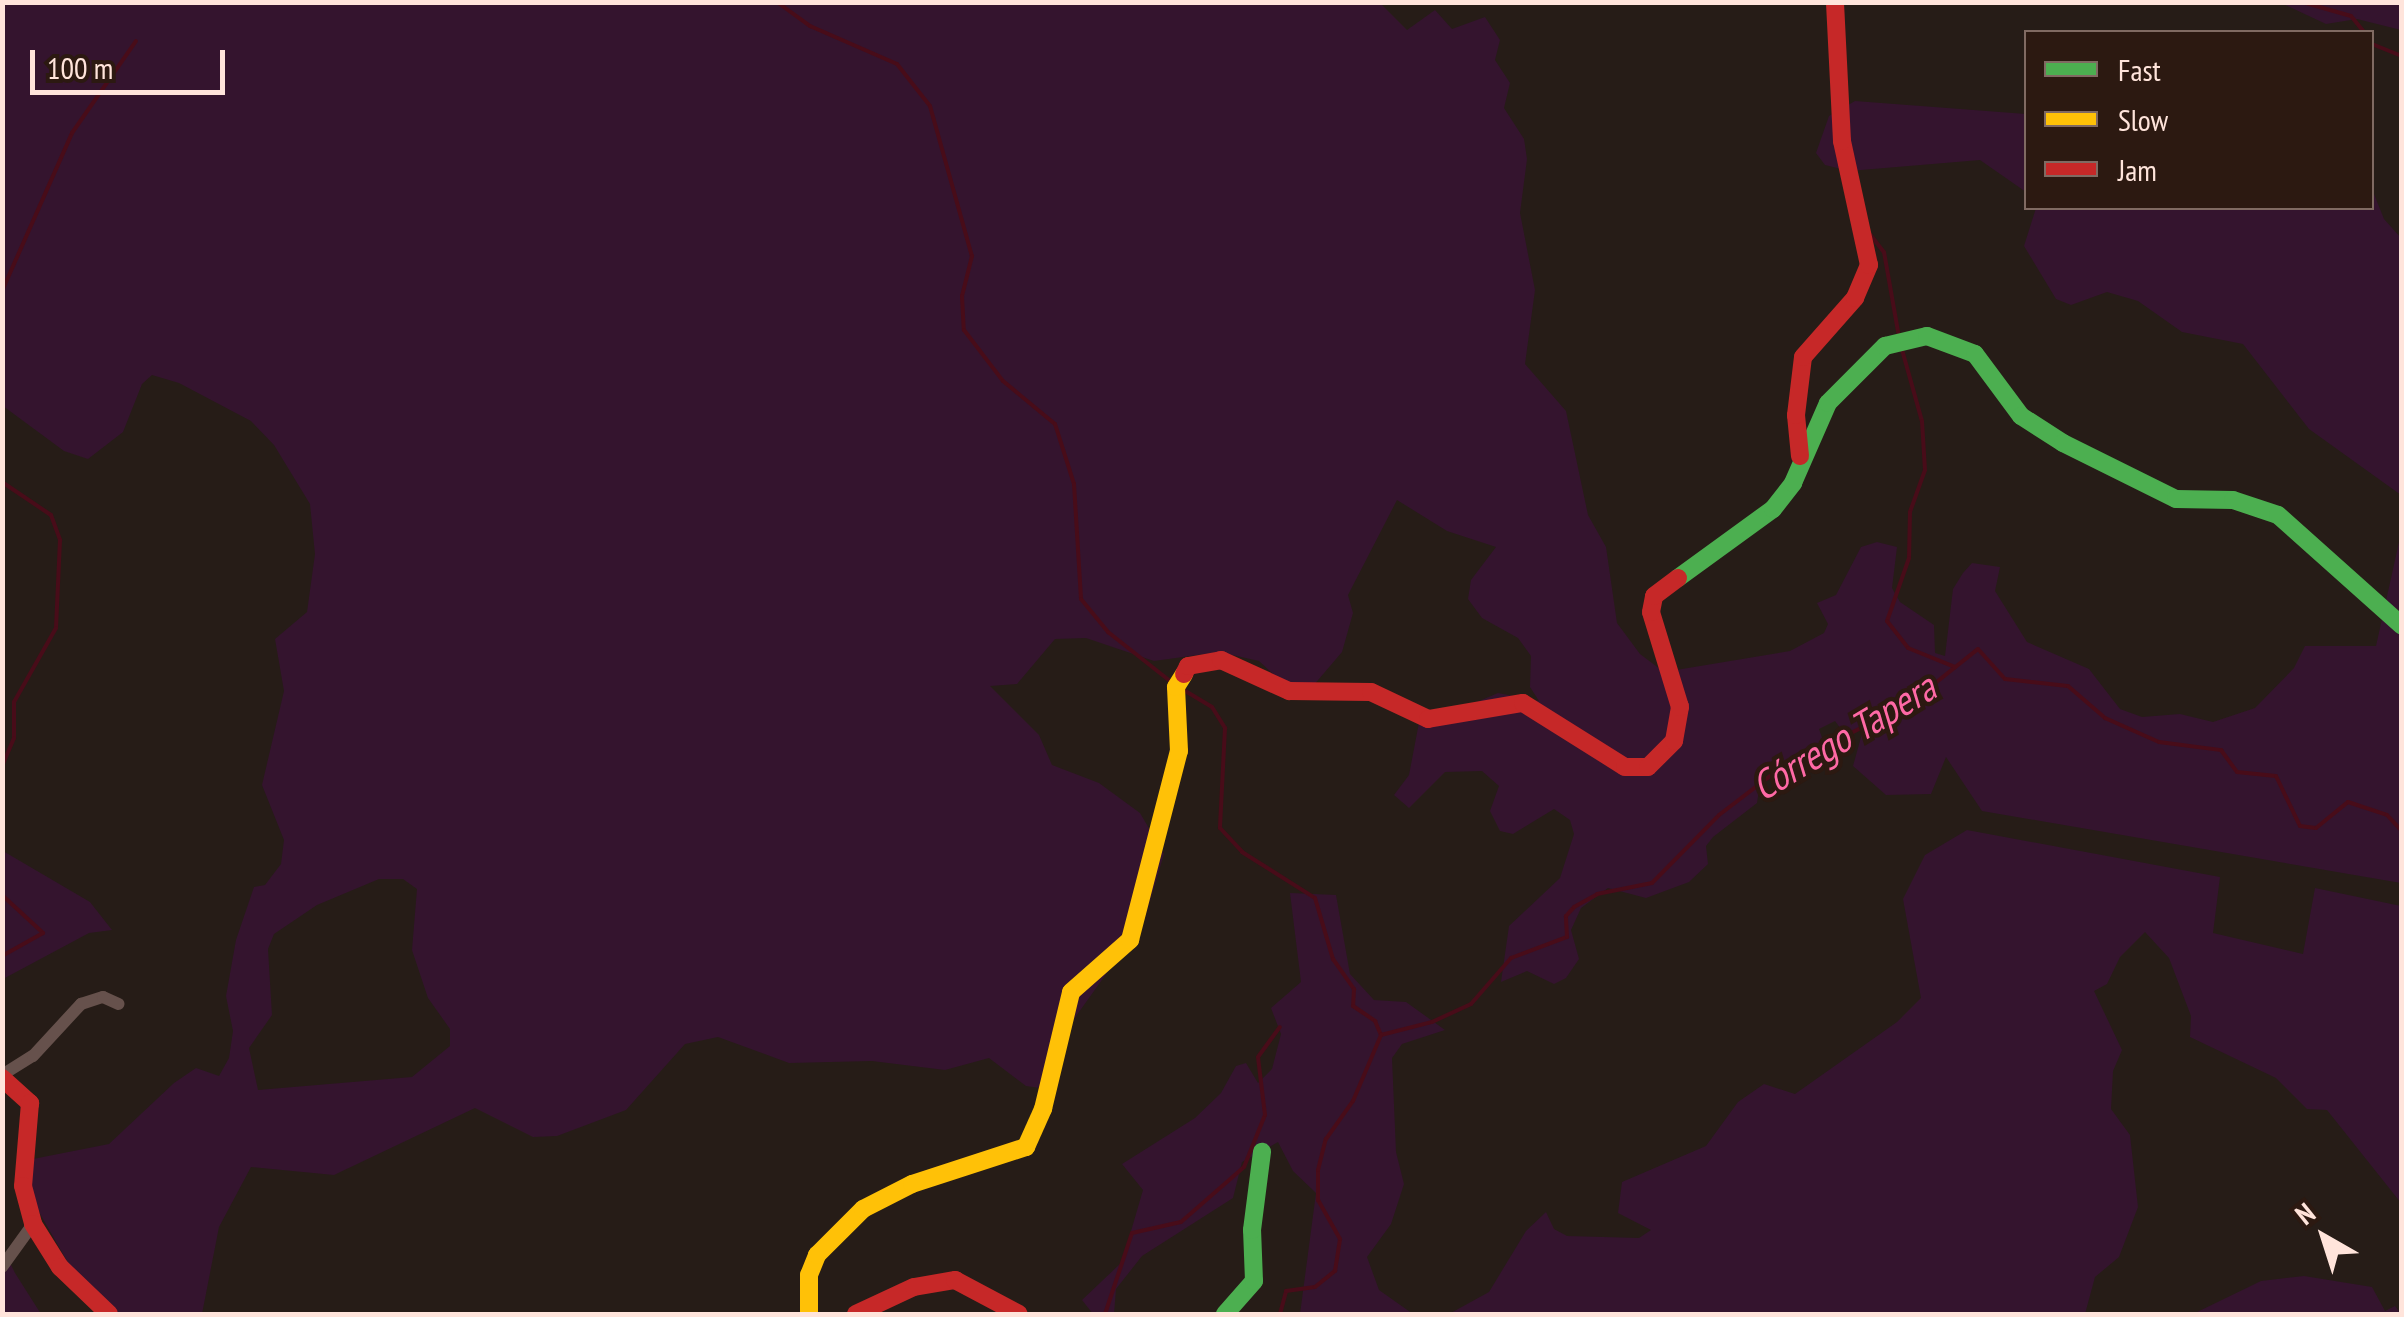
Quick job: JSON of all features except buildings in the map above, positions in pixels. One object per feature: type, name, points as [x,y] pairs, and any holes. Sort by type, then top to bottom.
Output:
[{"type":"street","points":[[1801,461],[1796,414],[1803,357],[1856,298],[1869,265],[1842,141],[1835,2]]},
{"type":"street","points":[[809,1314],[809,1275],[817,1255],[863,1209],[912,1184],[1026,1147],[1042,1109],[1070,992],[1130,940],[1182,740],[1176,687],[1188,666],[1222,660],[1290,691],[1371,692],[1428,719],[1523,703],[1625,767],[1642,770],[1665,755],[1680,721],[1678,689],[1651,612],[1654,596],[1678,572],[1756,525],[1784,496],[1828,403],[1866,358],[1908,339],[1943,338],[1967,347],[2021,416],[2062,442],[2176,499],[2233,500],[2278,515],[2402,626]]},
{"type":"street","points":[[109,1314],[60,1267],[33,1224],[23,1186],[30,1103],[2,1077],[33,1056],[81,1004],[103,997],[119,1004]]},
{"type":"street","points":[[1226,1314],[1254,1281],[1252,1230],[1262,1152]]},
{"type":"street","points":[[2,1267],[33,1224]]},
{"type":"street","points":[[856,1314],[914,1287],[955,1280],[1018,1314]]},
{"type":"shaded area","points":[[1379,2],[1407,30],[1435,10],[1452,29],[1485,17],[1500,40],[1495,60],[1510,83],[1504,108],[1524,139],[1527,159],[1520,213],[1535,290],[1525,364],[1566,411],[1588,515],[1606,547],[1617,623],[1640,654],[1664,672],[1790,651],[1824,633],[1828,624],[1817,603],[1836,595],[1861,547],[1877,542],[1897,547],[1892,588],[1900,602],[1934,625],[1935,653],[1945,656],[1953,589],[1963,573],[1972,563],[2000,567],[1995,591],[2027,642],[2089,669],[2120,709],[2142,717],[2180,714],[2213,722],[2255,708],[2294,668],[2305,646],[2376,646],[2401,533],[2401,883],[1982,811],[1946,757],[1931,794],[1886,795],[1853,766],[1863,730],[1844,733],[1835,721],[1819,729],[1826,749],[1761,776],[1757,803],[1713,837],[1706,846],[1708,864],[1689,882],[1646,898],[1608,888],[1581,908],[1571,930],[1579,959],[1566,978],[1554,984],[1527,971],[1501,982],[1509,926],[1560,878],[1574,834],[1570,820],[1554,809],[1513,834],[1500,831],[1490,811],[1499,786],[1482,771],[1445,772],[1409,808],[1394,795],[1409,775],[1421,712],[1463,708],[1498,693],[1539,701],[1530,687],[1531,656],[1518,638],[1482,618],[1468,599],[1471,580],[1496,547],[1447,531],[1397,500],[1348,595],[1353,613],[1342,652],[1313,686],[1285,685],[1259,661],[1219,652],[1154,661],[1086,638],[1055,639],[1017,684],[990,686],[1039,735],[1052,765],[1099,783],[1140,813],[1164,854],[1144,921],[1069,1026],[1054,1090],[1026,1086],[989,1058],[945,1070],[872,1061],[789,1063],[718,1037],[685,1044],[626,1110],[557,1136],[533,1137],[475,1108],[334,1175],[251,1167],[219,1227],[202,1314],[117,1314],[75,1275],[35,1205],[28,1160],[109,1144],[174,1083],[196,1068],[219,1076],[229,1058],[233,1031],[226,996],[236,940],[254,887],[265,885],[281,864],[284,840],[262,785],[284,691],[275,639],[307,612],[315,554],[310,504],[274,445],[251,421],[179,383],[152,375],[142,384],[123,432],[88,459],[64,451],[3,406],[3,3]],"holes":[[[379,879],[403,879],[417,889],[412,950],[428,998],[450,1029],[450,1046],[412,1077],[258,1090],[249,1048],[272,1015],[268,949],[274,934],[317,905]]]},
{"type":"shaded area","points":[[2281,3],[2401,3],[2401,30],[2357,19],[2326,24]]},
{"type":"shaded area","points":[[1855,101],[2024,114],[2024,191],[1980,160],[1849,171],[1825,165],[1816,153],[1829,116]]},
{"type":"shaded area","points":[[2374,194],[2384,219],[2401,238],[2401,495],[2309,429],[2243,344],[2182,332],[2138,301],[2107,292],[2071,305],[2056,299],[2024,246],[2035,210],[2374,210]]},
{"type":"shaded area","points":[[1967,830],[2220,877],[2213,933],[2303,954],[2315,888],[2401,906],[2401,1203],[2327,1110],[2307,1109],[2276,1078],[2190,1037],[2191,1016],[2169,958],[2145,932],[2120,957],[2107,984],[2094,991],[2122,1050],[2113,1071],[2111,1109],[2130,1135],[2138,1207],[2119,1257],[2095,1277],[2085,1314],[1449,1314],[1489,1292],[1526,1231],[1546,1212],[1554,1229],[1567,1236],[1639,1238],[1651,1230],[1618,1213],[1622,1182],[1706,1146],[1738,1102],[1764,1084],[1795,1094],[1897,1022],[1921,998],[1903,899],[1925,855]]},
{"type":"shaded area","points":[[3,851],[90,902],[112,930],[89,933],[3,979]]},
{"type":"shaded area","points":[[1290,893],[1336,895],[1350,974],[1374,1000],[1406,1002],[1445,1030],[1402,1044],[1392,1058],[1396,1152],[1404,1184],[1391,1224],[1367,1257],[1379,1290],[1413,1314],[1300,1314],[1316,1193],[1293,1171],[1278,1142],[1242,1162],[1233,1198],[1142,1256],[1116,1289],[1114,1314],[1093,1314],[1082,1300],[1122,1262],[1143,1190],[1122,1164],[1195,1118],[1221,1093],[1236,1066],[1246,1063],[1258,1083],[1272,1069],[1281,1034],[1271,1008],[1301,982]]},
{"type":"shaded area","points":[[2,1247],[15,1273],[41,1314],[3,1314]]},
{"type":"shaded area","points":[[2304,1276],[2372,1287],[2385,1311],[2395,1306],[2401,1314],[2193,1314],[2261,1281]]},
{"type":"waterway","points":[[777,2],[810,26],[897,64],[930,106],[972,256],[962,296],[964,330],[1003,381],[1055,424],[1074,484],[1081,599],[1108,632],[1170,681]]},
{"type":"waterway","points":[[2302,2],[2351,16],[2362,30]]},
{"type":"waterway","points":[[2,291],[72,133],[136,41]]},
{"type":"waterway","points":[[2374,45],[2402,56]]},
{"type":"waterway","points":[[1869,233],[1884,252],[1899,337]]},
{"type":"waterway","points":[[1901,346],[1922,421],[1925,470],[1910,512],[1909,558],[1887,621],[1908,648],[1955,667]]},
{"type":"waterway","points":[[2,482],[51,515],[60,540],[56,628],[14,702],[14,738],[2,766]]},
{"type":"waterway","name":"Córrego Tapera","points":[[1381,1035],[1432,1022],[1471,1004],[1511,958],[1567,937],[1566,916],[1574,907],[1597,894],[1652,883],[1719,815],[1774,773],[1826,757],[1849,734],[1909,704],[1978,649],[2005,679],[2068,686],[2105,718],[2159,742],[2221,750],[2237,772],[2276,776],[2300,826],[2316,828],[2348,802],[2387,815],[2402,831]]},
{"type":"waterway","points":[[1182,689],[1212,707],[1225,728],[1220,828],[1242,852],[1315,898],[1333,959],[1354,989],[1353,1006],[1375,1021],[1381,1035]]},
{"type":"waterway","points":[[2,895],[43,933],[2,956]]},
{"type":"waterway","points":[[1105,1314],[1132,1233],[1181,1222],[1244,1167],[1265,1115],[1258,1057],[1280,1027]]},
{"type":"waterway","name":"Córrego Tapera","points":[[1280,1314],[1286,1291],[1315,1287],[1335,1271],[1340,1239],[1318,1200],[1318,1170],[1326,1139],[1353,1101],[1381,1035]]},
{"type":"traffic: fast","points":[[1678,578],[1773,509],[1793,483],[1828,403],[1885,346],[1927,336],[1975,354],[2021,416],[2063,443],[2176,499],[2233,500],[2278,515],[2402,626]]},
{"type":"traffic: fast","points":[[1225,1314],[1254,1281],[1252,1230],[1262,1152]]},
{"type":"traffic: slow","points":[[809,1314],[809,1275],[817,1255],[863,1209],[912,1184],[1026,1147],[1043,1109],[1071,992],[1130,940],[1179,751],[1176,687],[1184,674]]},
{"type":"traffic: jam","points":[[1800,456],[1796,415],[1803,357],[1855,298],[1869,265],[1842,141],[1835,2]]},
{"type":"traffic: jam","points":[[1184,674],[1188,666],[1221,660],[1289,691],[1371,692],[1428,719],[1523,703],[1625,767],[1648,767],[1674,741],[1680,707],[1651,612],[1654,596],[1678,578]]},
{"type":"traffic: jam","points":[[2,1078],[30,1103],[23,1186],[33,1224],[60,1267],[109,1314]]},
{"type":"traffic: jam","points":[[856,1314],[914,1287],[955,1280],[1019,1314]]}]
